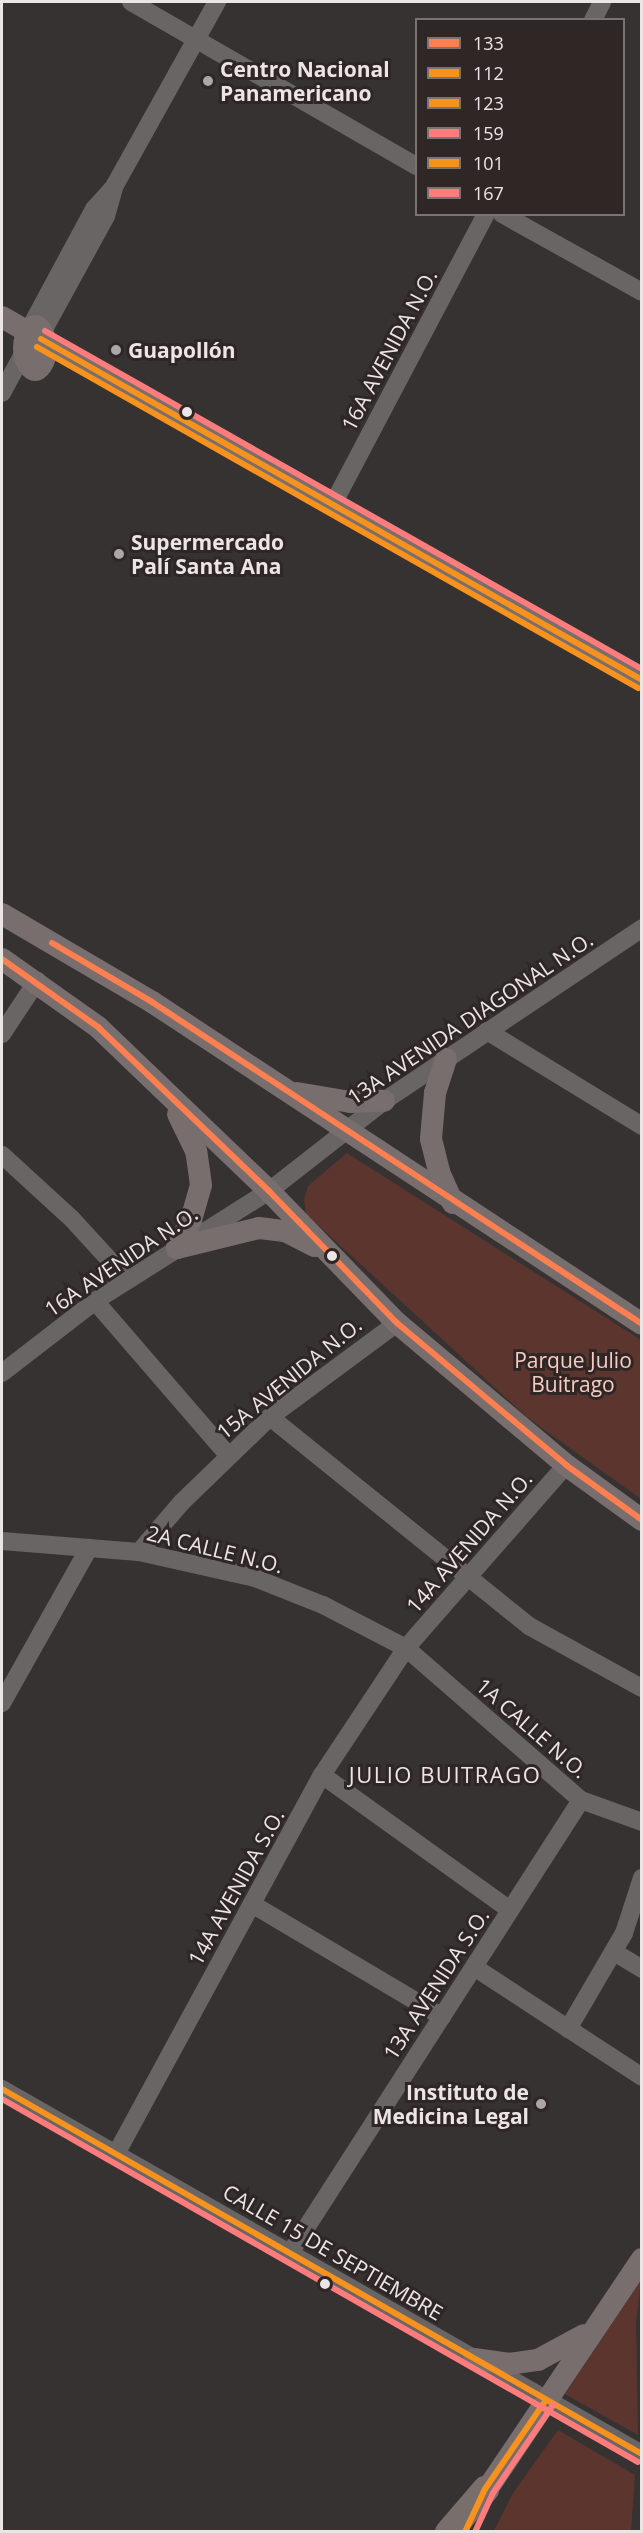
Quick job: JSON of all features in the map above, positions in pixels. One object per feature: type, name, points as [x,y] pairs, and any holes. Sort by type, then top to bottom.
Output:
[{"type":"highway","points":[[448,2532],[485,2489]]},
{"type":"main road","points":[[2,317],[332,506],[639,673]]},
{"type":"main road","points":[[2,914],[152,1002],[453,1203],[642,1324]]},
{"type":"main road","points":[[2,959],[37,981],[98,1027],[269,1191],[397,1323],[566,1465],[642,1520]]},
{"type":"main road","points":[[446,1059],[435,1093],[431,1139],[439,1172],[453,1203]]},
{"type":"main road","points":[[284,1090],[316,1098],[384,1101]]},
{"type":"main road","points":[[165,1092],[193,1141],[201,1173],[196,1208],[177,1248]]},
{"type":"main road","points":[[177,1248],[267,1228],[294,1235],[333,1257]]},
{"type":"main road","points":[[465,2532],[485,2489],[642,2259]]},
{"type":"main road","points":[[474,2359],[508,2364],[538,2360],[567,2348],[600,2320]]},
{"type":"street","points":[[131,2],[415,165]]},
{"type":"street","points":[[2,393],[106,216],[115,185],[217,2]]},
{"type":"street","points":[[594,18],[602,2]]},
{"type":"street","name":"16A AVENIDA N.O.","points":[[332,506],[485,216]]},
{"type":"street","points":[[506,216],[642,292]]},
{"type":"street","name":"13A AVENIDA DIAGONAL N.O.","points":[[269,1191],[384,1101],[642,928]]},
{"type":"street","points":[[2,1034],[37,981]]},
{"type":"street","points":[[487,1031],[639,1120]]},
{"type":"street","points":[[2,1155],[72,1219],[127,1279]]},
{"type":"street","name":"16A AVENIDA N.O.","points":[[2,1373],[94,1301],[269,1191]]},
{"type":"street","points":[[94,1301],[228,1455]]},
{"type":"street","name":"15A AVENIDA N.O.","points":[[139,1552],[228,1455],[270,1417],[397,1323]]},
{"type":"street","points":[[270,1417],[530,1626],[642,1688]]},
{"type":"street","name":"14A AVENIDA N.O.","points":[[406,1648],[566,1465]]},
{"type":"street","name":"2A CALLE N.O.","points":[[2,1541],[139,1552],[255,1578],[323,1605],[406,1648]]},
{"type":"street","points":[[2,1703],[88,1548]]},
{"type":"street","name":"14A AVENIDA S.O.","points":[[116,2154],[322,1775],[406,1648]]},
{"type":"street","name":"1A CALLE N.O.","points":[[406,1648],[581,1800],[642,1822]]},
{"type":"street","points":[[322,1775],[510,1910]]},
{"type":"street","name":"13A AVENIDA S.O.","points":[[290,2253],[581,1800]]},
{"type":"street","points":[[568,2029],[614,1952],[642,1878]]},
{"type":"street","points":[[252,1904],[442,2017]]},
{"type":"street","points":[[614,1952],[642,1969]]},
{"type":"street","points":[[474,1967],[642,2077]]},
{"type":"street","name":"CALLE 15 DE SEPTIEMBRE","points":[[2,2089],[642,2454]]},
{"type":"green space","name":"Parque Julio Buitrago","points":[[347,1153],[641,1340],[641,1499],[528,1418],[306,1214],[304,1200],[308,1186]]},
{"type":"green space","points":[[641,2280],[636,2323],[638,2435],[565,2394]]},
{"type":"green space","points":[[558,2430],[635,2475],[631,2531],[494,2531],[513,2493]]},
{"type":"transit line","name":"159","points":[[45,331],[642,669]]},
{"type":"transit line","name":"112","points":[[41,339],[642,680]]},
{"type":"transit line","name":"123","points":[[37,347],[638,688]]},
{"type":"transit line","name":"133","points":[[52,943],[152,1002],[642,1324]]},
{"type":"transit line","name":"133","points":[[2,959],[98,1027],[269,1191],[397,1323],[566,1465],[642,1520]]},
{"type":"transit line","name":"101","points":[[2,2089],[642,2454]]},
{"type":"transit line","name":"167","points":[[2,2099],[638,2462]]},
{"type":"transit line","name":"101","points":[[465,2532],[485,2489],[546,2400]]},
{"type":"transit line","name":"167","points":[[475,2532],[493,2493],[553,2405]]},
{"type":"place","name":"Centro Nacional Panamericano","points":[[208,81]]},
{"type":"place","name":"Guapollón","points":[[116,350]]},
{"type":"place","name":"Supermercado Palí Santa Ana","points":[[119,554]]},
{"type":"place","name":"Instituto de Medicina Legal","points":[[541,2104]]},
{"type":"district","name":"JULIO BUITRAGO","points":[[445,1775]]}]
